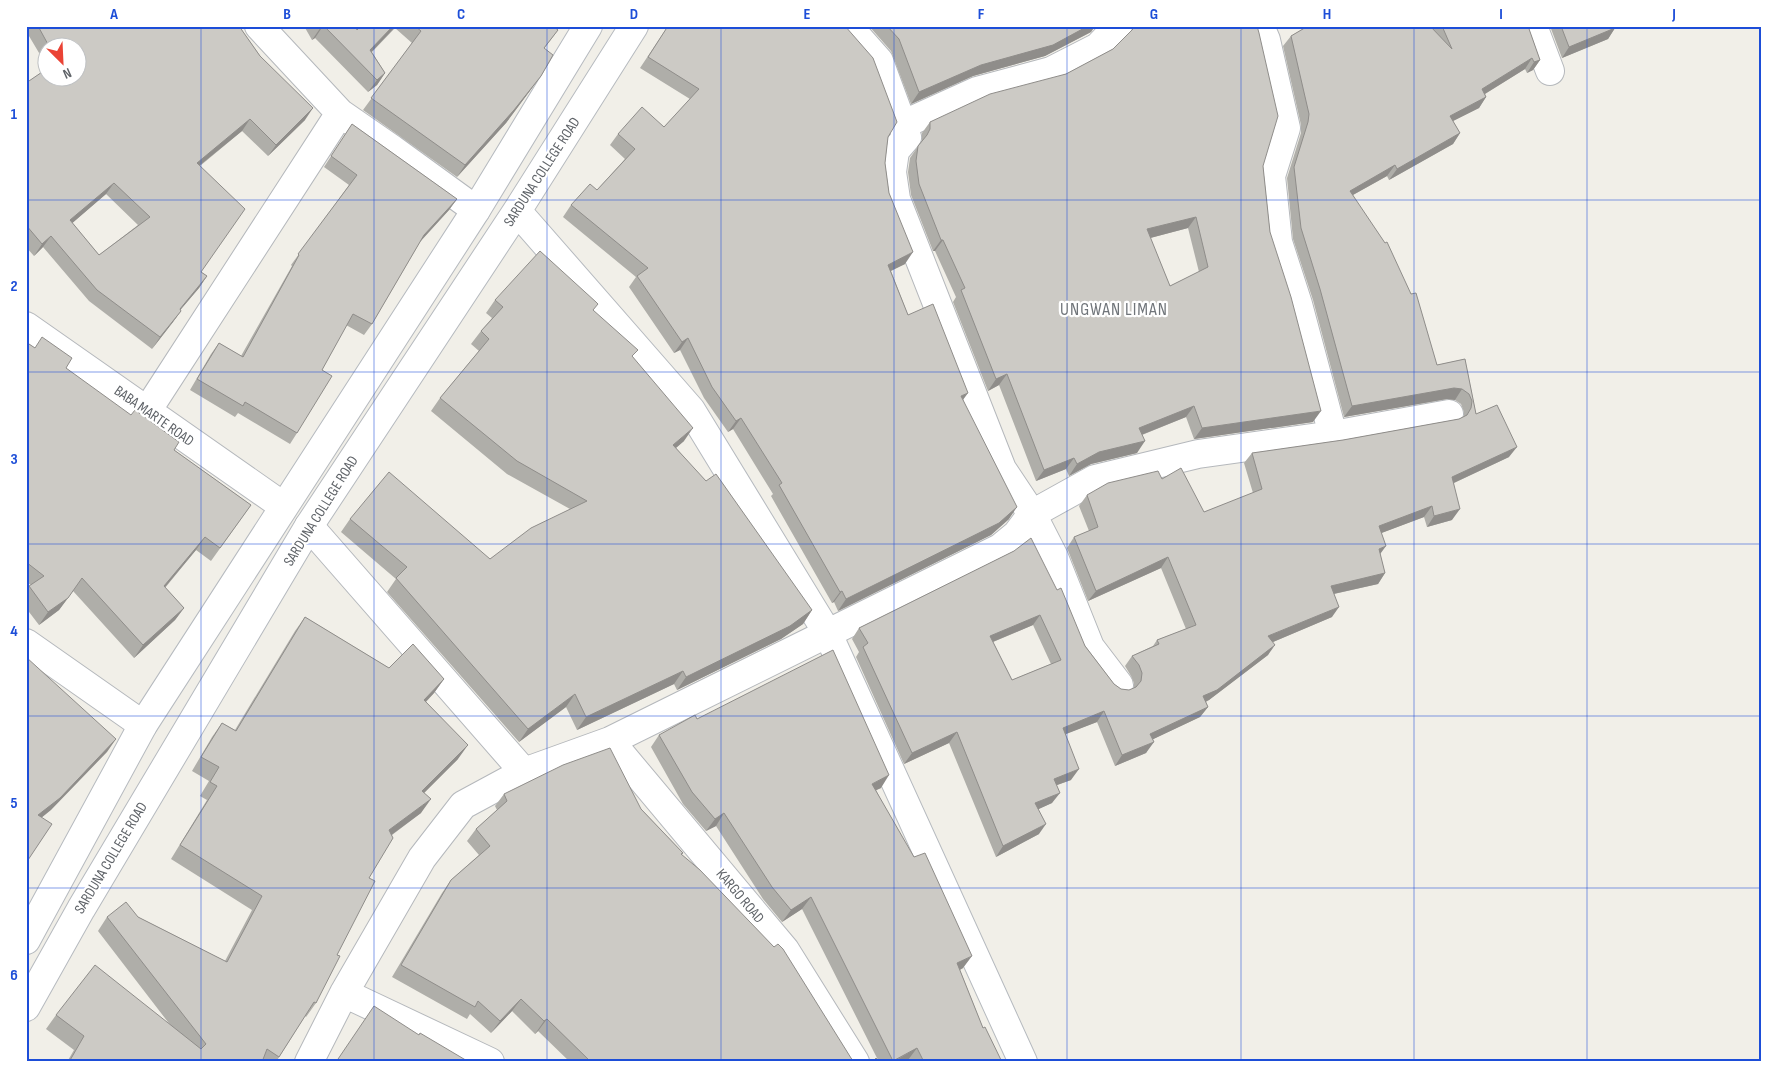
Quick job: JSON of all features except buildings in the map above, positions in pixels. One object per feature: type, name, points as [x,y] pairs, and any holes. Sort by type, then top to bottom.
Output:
[{"type":"street","points":[[259,26],[340,113],[476,210]]},
{"type":"street","points":[[26,940],[143,725],[476,210],[588,26]]},
{"type":"street","name":"SARDUNA COLLEGE ROAD","points":[[26,1007],[81,910],[309,526],[517,212],[634,26]]},
{"type":"street","points":[[848,26],[878,61],[907,137],[895,151],[892,172],[896,199],[1002,469],[1032,514],[1054,557],[1090,647],[1119,685]]},
{"type":"street","points":[[902,124],[977,91],[1051,71],[1098,47],[1118,26]]},
{"type":"street","points":[[1260,26],[1266,40],[1286,128],[1270,176],[1278,242],[1298,304],[1333,435]]},
{"type":"street","points":[[1533,26],[1550,71]]},
{"type":"street","points":[[147,411],[340,113]]},
{"type":"street","points":[[517,212],[691,410],[828,634],[1023,1062]]},
{"type":"street","name":"BABA MARTE ROAD","points":[[26,326],[283,506]]},
{"type":"street","points":[[309,1062],[344,993],[422,858],[463,805],[524,772],[610,741],[1000,548],[1017,534],[1032,514],[1095,479],[1198,454],[1333,435],[1449,414]]},
{"type":"street","points":[[309,526],[524,772]]},
{"type":"street","points":[[26,643],[143,725]]},
{"type":"street","name":"KARGO ROAD","points":[[610,741],[785,950],[855,1062]]},
{"type":"street","points":[[52,893],[81,910]]},
{"type":"street","points":[[344,993],[490,1062]]},
{"type":"district","name":"UNGWAN LIMAN","points":[[1114,309]]}]
